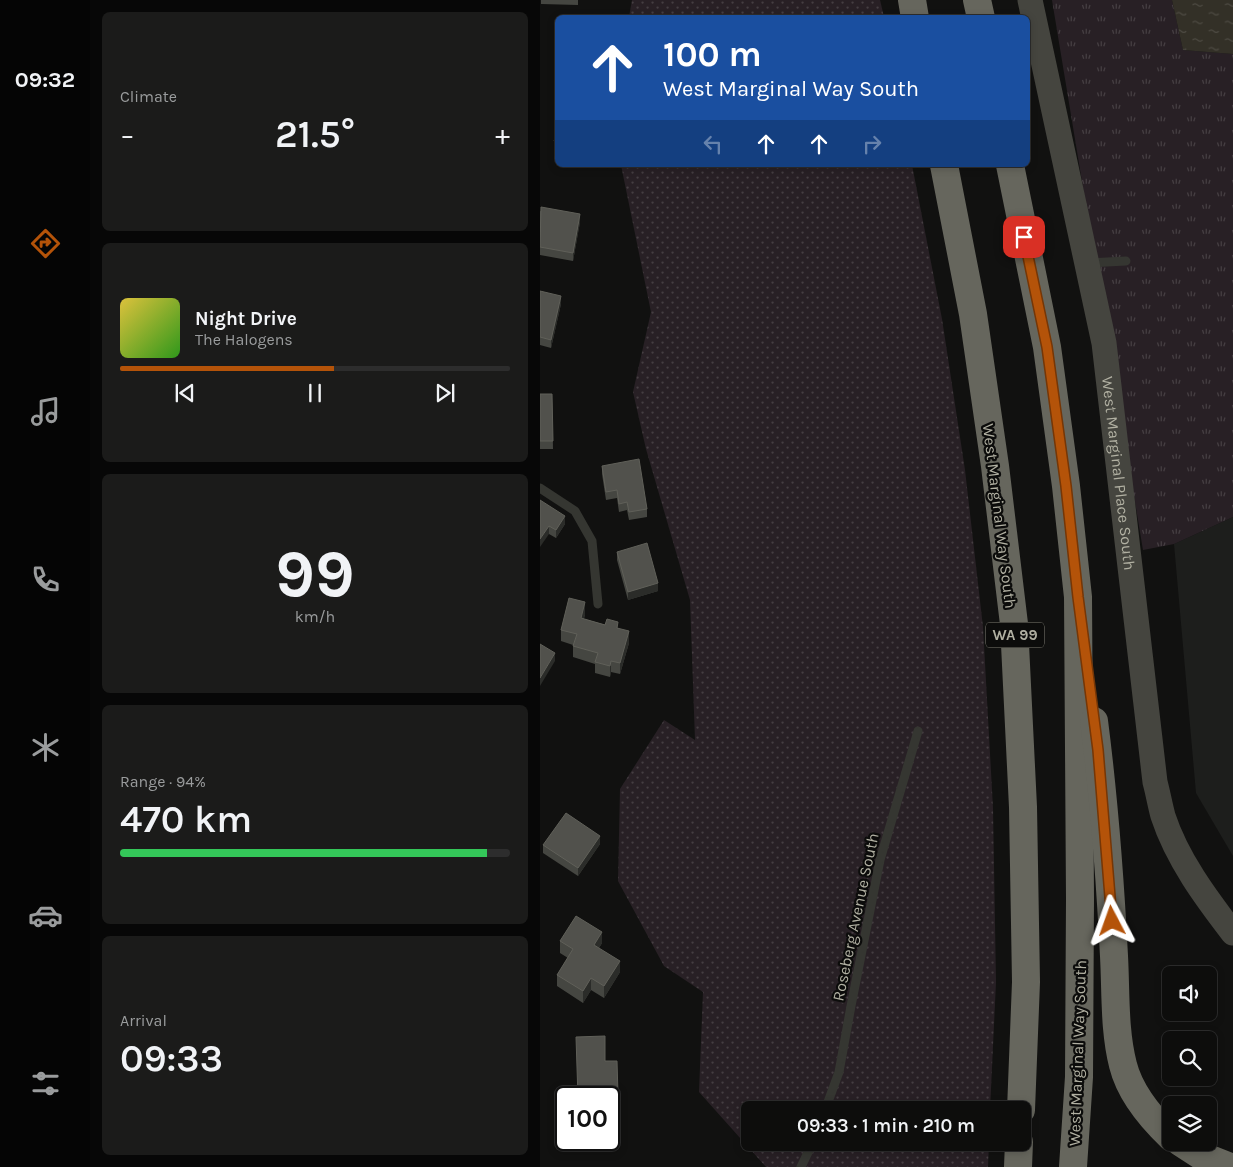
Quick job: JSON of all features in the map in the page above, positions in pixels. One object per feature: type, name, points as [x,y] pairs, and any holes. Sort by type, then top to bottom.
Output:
[{"type":"highway","points":[[912,0],[914,15]]},
{"type":"highway","points":[[977,0],[980,15]]},
{"type":"highway","name":"West Marginal Way South","points":[[944,167],[972,314],[995,466],[1014,624],[1023,807],[1026,982],[1021,1101]]},
{"type":"highway","name":"West Marginal Way South","points":[[1010,167],[1047,347],[1066,486],[1078,597],[1079,1067],[1073,1167]]},
{"type":"highway","points":[[1078,597],[1098,750],[1123,1066],[1130,1083],[1146,1109],[1162,1127]]},
{"type":"highway","points":[[1018,1167],[1019,1151]]},
{"type":"highway","points":[[1194,1151],[1230,1167]]},
{"type":"street","name":"West Marginal Place South","points":[[1030,0],[1104,343],[1155,782],[1164,817],[1181,856],[1207,900],[1233,933]]},
{"type":"lane","points":[[1087,263],[1126,261]]},
{"type":"lane","points":[[540,488],[576,511],[592,541],[598,604]]},
{"type":"lane","name":"Roseberg Avenue South","points":[[828,1101],[839,1072],[850,1006],[880,860],[918,732]]},
{"type":"lane","points":[[801,1167],[809,1151]]},
{"type":"shaded area","points":[[1233,517],[1233,856],[1196,793],[1174,544]]},
{"type":"green space","points":[[632,0],[880,0],[884,15],[629,15]]},
{"type":"green space","points":[[1052,0],[1172,0],[1183,50],[1233,54],[1233,517],[1174,544],[1143,550]]},
{"type":"green space","points":[[621,167],[912,167],[942,319],[965,470],[983,627],[993,808],[996,982],[990,1101],[741,1101],[741,1139],[699,1092],[703,992],[664,966],[618,881],[620,789],[664,720],[695,740],[690,600],[646,449],[633,392],[651,312]]},
{"type":"green space","points":[[752,1151],[989,1151],[988,1167],[766,1167]]},
{"type":"water","points":[[1172,0],[1233,0],[1233,54],[1183,50]]},
{"type":"building","points":[[541,207],[580,214],[573,253],[540,247]]},
{"type":"building","points":[[540,291],[561,296],[551,340],[540,337]]},
{"type":"building","points":[[540,394],[552,394],[553,441],[540,441]]},
{"type":"building","points":[[639,459],[647,509],[629,512],[627,502],[619,504],[617,490],[606,492],[602,466]]},
{"type":"building","points":[[540,500],[565,516],[556,530],[549,526],[540,539]]},
{"type":"building","points":[[647,543],[658,583],[628,592],[617,552]]},
{"type":"building","points":[[569,598],[585,602],[581,618],[605,625],[607,619],[618,622],[617,628],[629,631],[620,663],[611,661],[610,666],[595,662],[598,653],[573,646],[577,634],[561,630]]},
{"type":"building","points":[[540,644],[555,653],[540,678]]},
{"type":"building","points":[[566,813],[600,836],[578,868],[543,845]]},
{"type":"building","points":[[576,916],[602,932],[594,945],[620,961],[604,986],[591,978],[583,991],[557,975],[573,949],[560,941]]},
{"type":"building","points":[[605,1036],[605,1061],[617,1061],[618,1086],[578,1086],[576,1037]]},
{"type":"route","points":[[1024,237],[1047,347],[1066,486],[1098,750],[1112,921]]}]
